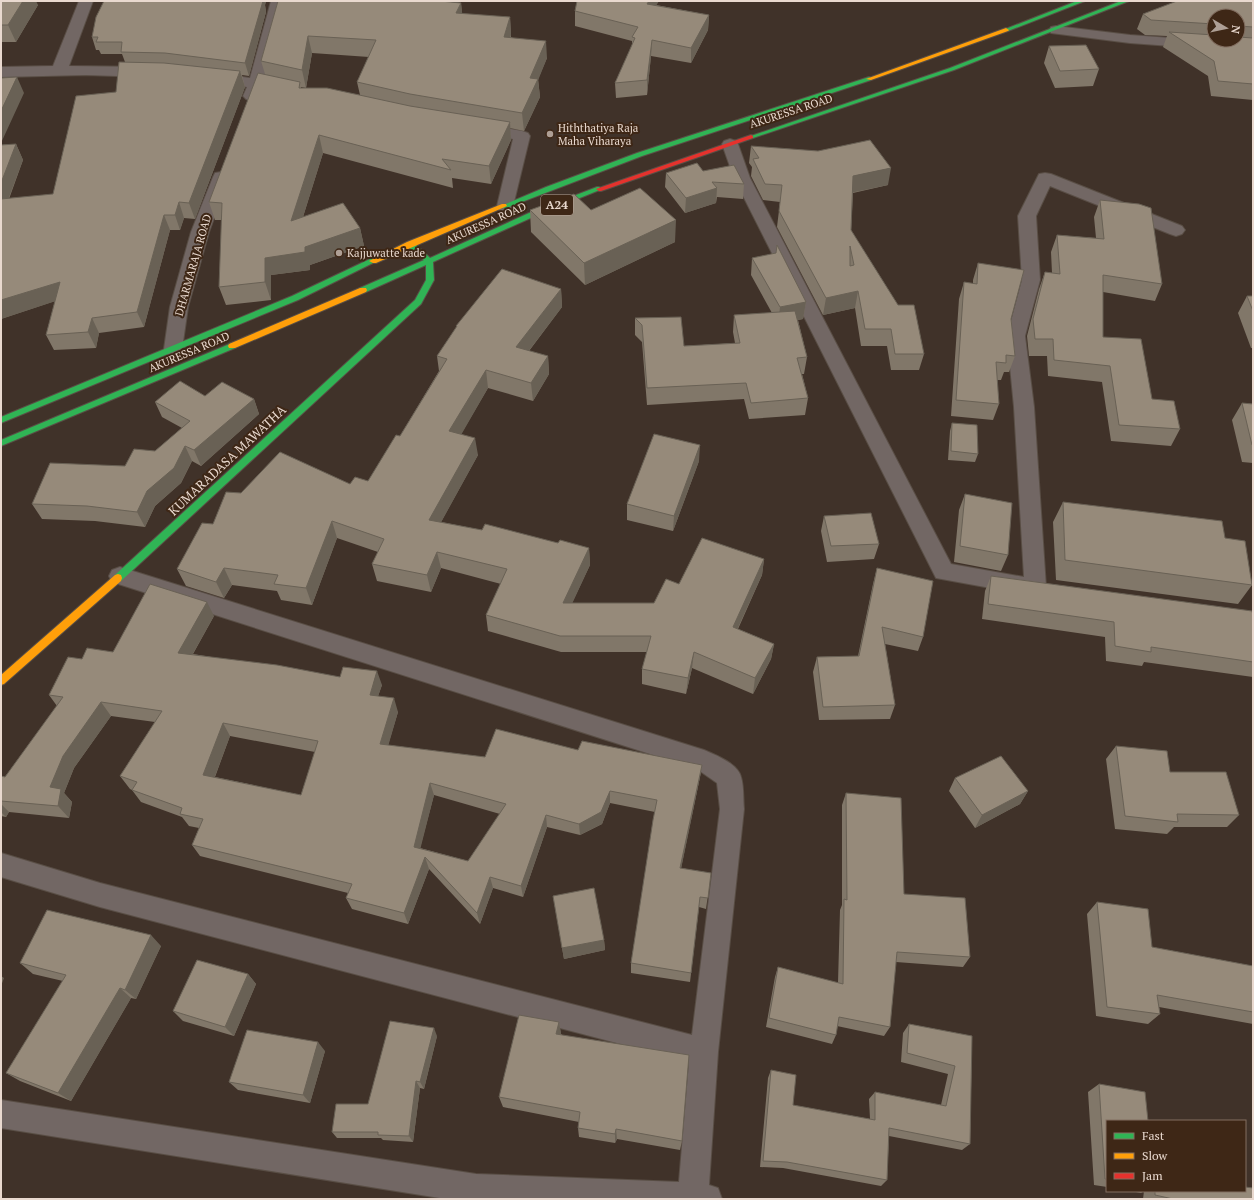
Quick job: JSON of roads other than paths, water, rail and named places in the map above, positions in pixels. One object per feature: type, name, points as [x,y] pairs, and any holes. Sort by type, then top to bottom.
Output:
[{"type":"main road","name":"AKURESSA ROAD","points":[[1,420],[295,298],[410,244],[559,183],[646,152],[880,75],[1032,21],[1082,1]]},
{"type":"main road","name":"AKURESSA ROAD","points":[[1,443],[181,368],[429,261],[490,232],[581,196],[730,144],[896,89],[1056,30],[1126,1]]},
{"type":"main road","points":[[880,75],[896,89]]},
{"type":"main road","points":[[410,244],[429,261]]},
{"type":"main road","name":"KUMARADASA MAWATHA","points":[[1,681],[120,576],[418,302],[430,280],[429,261]]},
{"type":"street","points":[[59,71],[86,1]]},
{"type":"street","points":[[245,113],[256,83],[278,1]]},
{"type":"street","points":[[1056,30],[1130,39],[1253,48]]},
{"type":"street","points":[[1,72],[161,72]]},
{"type":"street","points":[[198,76],[256,83],[301,93]]},
{"type":"street","points":[[468,127],[522,136],[505,206]]},
{"type":"street","points":[[730,144],[742,178],[944,572],[1058,590]]},
{"type":"street","name":"DHARMARAJA ROAD","points":[[173,349],[179,307],[200,232],[225,165]]},
{"type":"street","points":[[1035,587],[1024,407],[1016,336],[1031,280],[1027,216],[1045,178],[1176,230]]},
{"type":"street","points":[[1,1114],[475,1194],[701,1198],[704,1052],[732,809],[729,777],[704,761],[120,576]]},
{"type":"street","points":[[1,865],[100,895],[704,1052]]},
{"type":"place","name":"Hiththatiya Raja Maha Viharaya","points":[[550,134]]},
{"type":"place","name":"Kajjuwatte kade","points":[[339,253]]}]
